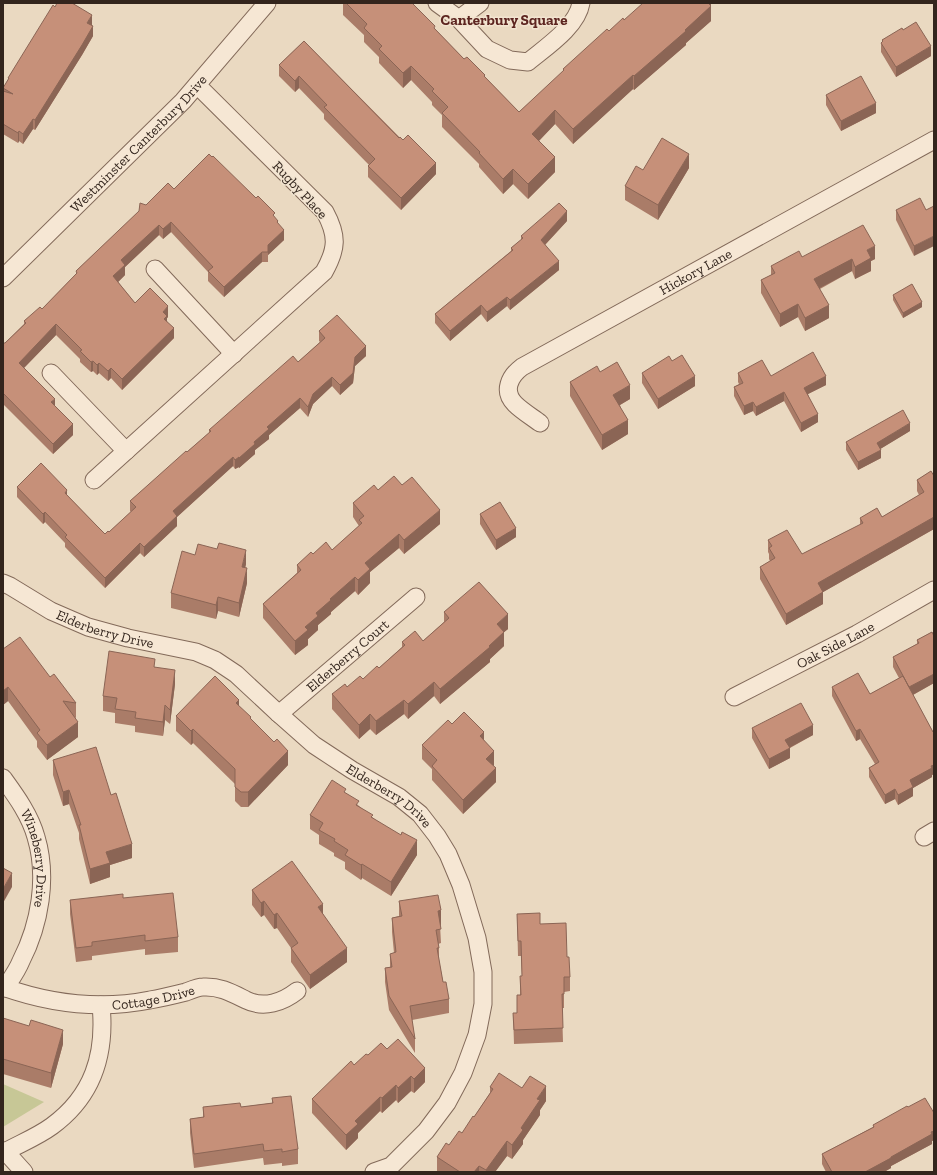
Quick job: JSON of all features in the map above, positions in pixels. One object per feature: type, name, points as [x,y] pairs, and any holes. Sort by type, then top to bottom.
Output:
[{"type":"street","name":"Westminster Canterbury Drive","points":[[3,278],[197,85],[267,3]]},
{"type":"street","points":[[437,3],[459,19],[487,49],[510,60],[528,62],[564,32],[580,10],[581,3]]},
{"type":"street","points":[[459,19],[480,3]]},
{"type":"street","name":"Rugby Place","points":[[94,480],[324,272],[332,259],[335,244],[332,226],[325,212],[197,85]]},
{"type":"street","name":"Hickory Lane","points":[[540,423],[514,404],[509,394],[510,381],[514,374],[522,367],[934,140]]},
{"type":"street","points":[[155,270],[234,354]]},
{"type":"street","points":[[51,373],[126,451]]},
{"type":"street","name":"Elderberry Drive","points":[[3,583],[51,611],[88,627],[128,638],[154,642],[196,652],[215,660],[236,674],[314,745],[352,770],[399,796],[420,814],[437,836],[448,854],[461,885],[477,938],[483,972],[483,1004],[477,1035],[463,1073],[447,1103],[426,1131],[391,1166],[374,1172]]},
{"type":"street","name":"Oak Side Lane","points":[[734,697],[857,634],[934,590]]},
{"type":"street","name":"Elderberry Court","points":[[279,714],[416,597]]},
{"type":"street","name":"Wineberry Drive","points":[[3,778],[26,812],[36,836],[42,860],[41,891],[35,927],[21,962],[4,987]]},
{"type":"street","name":"Cottage Drive","points":[[4,987],[54,1001],[80,1005],[131,1004],[166,997],[203,987],[222,988],[248,1001],[262,1005],[276,1003],[297,991]]},
{"type":"street","points":[[24,1172],[4,1152],[51,1127],[70,1111],[85,1092],[96,1070],[101,1050],[103,1022],[101,1005]]},
{"type":"green space","points":[[3,1084],[44,1102],[3,1127]]},
{"type":"building","points":[[57,3],[72,3],[92,15],[87,23],[93,26],[35,120],[33,119],[23,134],[19,131],[18,133],[3,124],[3,91],[13,94],[3,88],[53,5],[55,7]]},
{"type":"building","points":[[346,3],[412,3],[435,26],[434,28],[464,59],[467,57],[519,112],[607,29],[609,31],[643,3],[708,3],[711,6],[685,30],[686,31],[634,76],[633,75],[573,129],[555,110],[532,134],[555,157],[528,184],[513,169],[503,179],[479,153],[480,152],[442,113],[448,107],[432,91],[434,89],[411,66],[403,73],[379,49],[382,46],[364,28],[367,24]]},
{"type":"building","points":[[916,22],[931,46],[896,67],[881,43],[883,41],[882,40],[902,28],[903,30]]},
{"type":"building","points":[[304,41],[399,138],[400,137],[403,140],[408,135],[436,163],[401,198],[368,166],[375,159],[324,107],[327,105],[299,76],[295,81],[279,65]]},
{"type":"building","points":[[861,76],[876,103],[841,121],[826,95]]},
{"type":"building","points":[[662,138],[689,154],[658,205],[625,186],[636,166],[643,170]]},
{"type":"building","points":[[209,154],[212,157],[213,156],[256,198],[258,196],[275,213],[273,215],[284,230],[268,245],[268,252],[262,252],[224,287],[208,271],[213,267],[171,222],[163,229],[159,225],[121,260],[125,265],[113,276],[135,303],[150,288],[168,306],[163,312],[167,316],[164,319],[174,328],[122,379],[111,368],[108,371],[99,363],[97,365],[93,361],[91,362],[80,351],[82,350],[56,324],[19,363],[55,399],[51,402],[73,424],[53,444],[3,393],[3,343],[5,343],[26,323],[24,321],[40,307],[42,309],[77,273],[76,271],[139,211],[140,203],[146,205],[168,183],[174,189]]},
{"type":"building","points":[[920,198],[926,210],[934,206],[934,236],[914,246],[896,210]]},
{"type":"building","points":[[559,203],[567,211],[541,240],[559,261],[510,300],[507,297],[487,312],[481,305],[450,331],[435,314],[513,250],[511,248],[523,238],[521,236]]},
{"type":"building","points":[[863,225],[875,246],[867,250],[871,258],[855,267],[852,259],[814,279],[829,305],[805,318],[798,304],[780,314],[761,280],[775,273],[771,266],[799,251],[802,257]]},
{"type":"building","points":[[912,284],[922,302],[903,313],[893,295]]},
{"type":"building","points":[[337,315],[366,346],[355,357],[353,373],[340,385],[332,377],[313,394],[308,407],[300,398],[267,427],[269,429],[254,442],[255,444],[239,458],[235,460],[233,457],[173,511],[177,516],[144,547],[140,543],[105,578],[65,537],[67,535],[45,512],[43,514],[17,487],[41,463],[67,490],[65,493],[96,525],[105,534],[108,531],[109,532],[136,507],[130,501],[186,451],[187,452],[211,431],[209,430],[293,356],[298,362],[325,338],[319,331]]},
{"type":"building","points":[[813,352],[826,376],[804,388],[818,414],[801,423],[784,392],[756,407],[753,402],[744,406],[734,387],[743,383],[738,373],[762,360],[771,376]]},
{"type":"building","points":[[682,355],[695,376],[658,399],[642,373],[669,356],[672,361]]},
{"type":"building","points":[[617,362],[630,385],[613,395],[628,420],[602,435],[570,382],[597,366],[600,372]]},
{"type":"building","points":[[903,410],[910,423],[877,443],[881,450],[858,462],[846,442]]},
{"type":"building","points":[[931,471],[934,476],[934,517],[818,583],[823,592],[786,614],[760,567],[775,558],[769,548],[772,546],[768,540],[787,530],[802,554],[863,523],[860,518],[877,508],[882,517],[924,492],[917,480]]},
{"type":"building","points":[[394,476],[402,485],[412,477],[440,510],[404,540],[399,534],[365,563],[370,569],[358,580],[355,577],[330,599],[331,600],[316,613],[318,616],[305,627],[308,630],[295,641],[263,604],[301,570],[297,565],[311,552],[313,554],[326,542],[332,550],[362,523],[359,520],[364,516],[353,503],[374,485],[378,490]]},
{"type":"building","points":[[500,502],[516,528],[496,540],[480,514]]},
{"type":"building","points":[[219,543],[246,550],[242,567],[247,568],[239,603],[218,597],[216,605],[171,593],[182,551],[195,555],[198,544],[217,549]]},
{"type":"building","points":[[479,582],[508,614],[497,624],[504,632],[489,646],[490,647],[440,689],[434,682],[408,704],[404,700],[376,721],[370,714],[359,725],[332,694],[345,684],[347,687],[360,676],[363,679],[377,666],[379,668],[405,645],[402,642],[415,631],[423,641],[449,618],[444,612]]},
{"type":"building","points":[[932,632],[934,636],[934,674],[909,687],[893,657],[919,643],[917,640]]},
{"type":"building","points":[[20,637],[50,677],[54,674],[76,703],[63,701],[78,722],[47,745],[37,733],[40,730],[8,687],[3,691],[3,649]]},
{"type":"building","points":[[109,651],[155,659],[154,667],[175,670],[170,710],[165,705],[163,722],[135,718],[136,712],[115,709],[117,698],[103,696]]},
{"type":"building","points":[[858,673],[870,694],[903,676],[933,732],[934,731],[934,765],[931,766],[932,768],[910,780],[913,787],[898,795],[895,789],[885,795],[869,768],[879,762],[860,729],[856,731],[832,687]]},
{"type":"building","points":[[215,676],[239,700],[236,703],[251,717],[250,718],[274,742],[277,739],[288,751],[248,792],[241,792],[235,787],[235,769],[193,729],[191,731],[176,716]]},
{"type":"building","points":[[801,703],[813,725],[785,740],[790,748],[769,759],[752,728]]},
{"type":"building","points":[[464,712],[484,732],[480,736],[494,751],[486,759],[496,768],[463,800],[432,766],[437,760],[422,745],[448,720],[452,724]]},
{"type":"building","points":[[96,747],[111,795],[116,793],[132,844],[106,852],[110,863],[90,869],[79,825],[81,825],[69,790],[63,792],[53,760]]},
{"type":"building","points":[[332,780],[346,789],[344,792],[359,801],[356,805],[373,815],[371,817],[401,835],[402,832],[417,840],[391,882],[345,855],[348,850],[334,841],[335,839],[319,830],[323,823],[310,815]]},
{"type":"building","points":[[292,861],[323,904],[318,907],[347,948],[310,975],[291,948],[298,943],[277,913],[274,915],[264,901],[261,903],[252,890]]},
{"type":"building","points":[[3,868],[12,873],[3,889]]},
{"type":"building","points":[[173,893],[178,937],[145,941],[145,935],[92,942],[92,946],[76,948],[70,900],[123,894],[123,898]]},
{"type":"building","points":[[438,895],[441,910],[438,911],[441,929],[436,930],[439,948],[437,948],[443,982],[446,982],[449,999],[410,1006],[415,1039],[389,996],[385,968],[392,967],[390,954],[396,952],[392,918],[402,916],[399,901]]},
{"type":"building","points":[[540,913],[540,924],[566,923],[567,957],[569,957],[570,977],[564,977],[564,994],[562,994],[563,1028],[514,1030],[513,1013],[517,1013],[517,995],[521,995],[520,976],[522,976],[521,941],[518,941],[517,914]]},
{"type":"building","points":[[3,1018],[29,1026],[31,1020],[63,1030],[51,1073],[3,1059]]},
{"type":"building","points":[[398,1039],[425,1068],[414,1079],[411,1076],[398,1088],[396,1085],[382,1098],[380,1097],[355,1121],[358,1124],[346,1135],[312,1099],[351,1061],[354,1065],[381,1043],[387,1049]]},
{"type":"building","points":[[499,1073],[522,1088],[530,1076],[546,1086],[537,1099],[540,1100],[521,1128],[523,1130],[512,1145],[507,1141],[486,1170],[479,1166],[474,1172],[460,1172],[437,1157],[446,1143],[449,1145],[459,1131],[462,1133],[473,1116],[474,1117],[493,1089],[490,1087]]},
{"type":"building","points":[[291,1096],[298,1149],[282,1152],[282,1149],[264,1151],[263,1144],[194,1154],[190,1119],[204,1117],[203,1107],[240,1103],[241,1107],[273,1103],[272,1098]]},
{"type":"building","points":[[925,1098],[934,1113],[934,1131],[931,1132],[932,1134],[865,1172],[832,1172],[822,1154],[874,1127],[873,1125],[907,1106],[908,1107]]},
{"type":"district","name":"Canterbury Square","points":[[504,20]]}]
